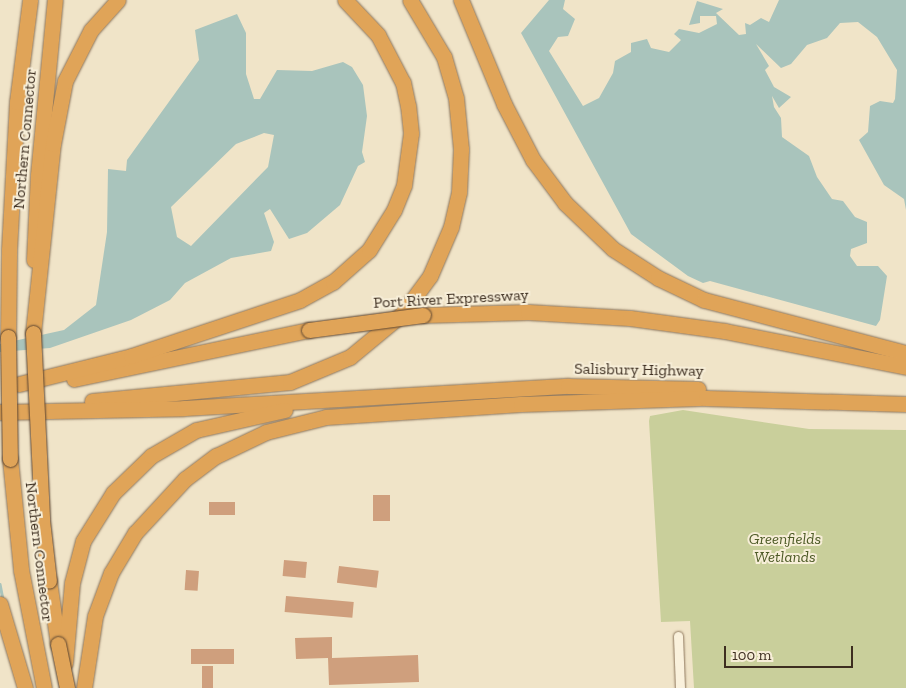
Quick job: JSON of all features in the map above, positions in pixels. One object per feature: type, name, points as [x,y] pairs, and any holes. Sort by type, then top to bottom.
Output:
[{"type":"highway","name":"Northern Connector","points":[[30,0],[17,102],[9,250],[10,459],[21,570],[44,688]]},
{"type":"highway","name":"Northern Connector","points":[[54,0],[38,175],[33,334],[42,520],[49,581],[66,688]]},
{"type":"highway","points":[[33,334],[53,144],[65,81],[91,30],[118,0]]},
{"type":"highway","points":[[20,384],[139,353],[300,300],[333,282],[369,250],[394,210],[404,185],[410,124],[403,83],[392,57],[378,35],[345,0]]},
{"type":"highway","points":[[0,412],[290,382],[350,357],[402,314],[430,276],[451,228],[459,192],[461,149],[456,98],[444,58],[410,0]]},
{"type":"highway","points":[[461,0],[504,104],[533,160],[565,202],[613,249],[658,278],[704,300],[906,353]]},
{"type":"highway","name":"Port River Expressway","points":[[0,386],[116,372],[309,330],[423,315],[528,312],[647,319],[906,367]]},
{"type":"highway","points":[[0,386],[10,459]]},
{"type":"highway","name":"Salisbury Highway","points":[[371,397],[612,386],[906,397]]},
{"type":"highway","points":[[21,410],[184,408],[371,397]]},
{"type":"highway","points":[[66,688],[72,582],[84,542],[104,504],[144,462],[196,430],[242,417],[371,397]]},
{"type":"highway","points":[[84,688],[95,616],[111,573],[135,533],[165,498],[216,456],[266,432],[347,415],[521,404],[706,398],[906,404]]},
{"type":"highway","points":[[0,604],[25,688]]},
{"type":"street","points":[[678,636],[680,688]]},
{"type":"green space","name":"Greenfields Wetlands","points":[[683,410],[809,429],[906,430],[906,688],[694,688],[690,621],[661,622],[649,421],[650,416]]},
{"type":"water","points":[[549,0],[565,0],[563,9],[575,19],[568,36],[558,37],[549,51],[583,106],[599,98],[613,73],[615,61],[631,52],[631,43],[647,39],[651,48],[669,52],[681,40],[674,34],[679,29],[699,33],[717,24],[716,16],[700,16],[700,23],[689,25],[697,1],[723,9],[716,13],[739,35],[746,34],[745,23],[750,25],[761,18],[769,22],[779,0],[906,0],[906,210],[904,199],[884,185],[859,140],[868,132],[870,106],[880,101],[893,103],[895,99],[897,70],[877,37],[858,22],[840,23],[827,38],[807,45],[791,64],[781,68],[756,44],[769,66],[765,70],[774,87],[791,97],[779,108],[772,96],[774,107],[781,118],[782,137],[809,156],[817,177],[832,199],[843,201],[855,217],[867,222],[867,243],[851,249],[850,256],[857,266],[878,266],[887,276],[880,320],[876,326],[710,281],[703,283],[688,276],[631,234],[521,33]]},
{"type":"water","points":[[237,14],[246,33],[246,74],[254,99],[260,99],[277,70],[312,71],[343,62],[352,67],[363,85],[367,116],[362,152],[365,162],[358,166],[340,205],[307,233],[289,239],[270,209],[264,213],[274,242],[271,251],[231,258],[185,283],[170,300],[131,320],[50,348],[0,352],[0,344],[64,330],[96,305],[107,232],[108,169],[126,171],[127,160],[199,60],[195,30]],"holes":[[[264,133],[274,135],[268,167],[191,246],[177,237],[171,207],[236,144]]]},
{"type":"building","points":[[373,495],[390,495],[390,521],[373,521]]},
{"type":"building","points":[[209,502],[235,502],[235,515],[209,515]]},
{"type":"building","points":[[284,560],[307,562],[306,578],[283,576]]},
{"type":"building","points":[[339,566],[379,571],[377,588],[337,583]]},
{"type":"building","points":[[186,570],[199,571],[198,591],[185,590]]},
{"type":"building","points":[[286,596],[354,602],[352,618],[285,612]]},
{"type":"building","points":[[332,637],[332,658],[418,655],[419,682],[329,685],[328,658],[296,659],[295,638]]},
{"type":"building","points":[[191,649],[234,649],[234,664],[191,664]]},
{"type":"building","points":[[202,666],[213,666],[213,688],[202,688]]},
{"type":"waterway","points":[[0,584],[3,599]]}]
